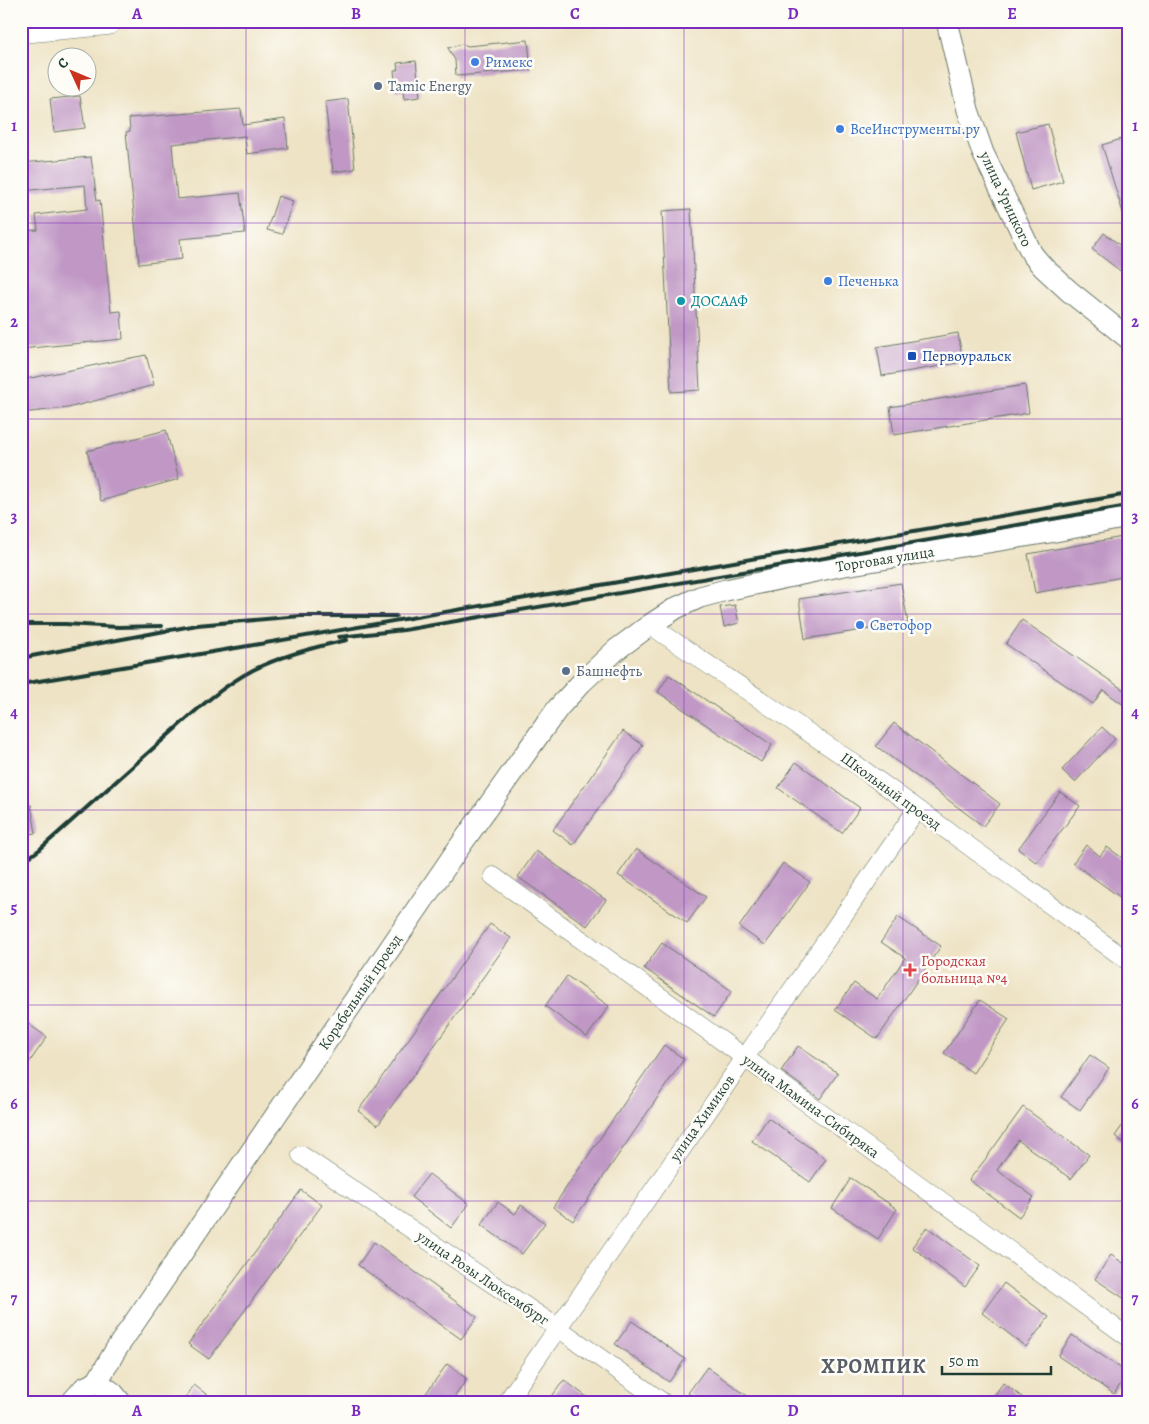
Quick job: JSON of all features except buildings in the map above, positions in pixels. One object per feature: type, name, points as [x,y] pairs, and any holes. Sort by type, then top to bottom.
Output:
[{"type":"main road","points":[[21,29],[107,21]]},
{"type":"street","name":"улица Урицкого","points":[[947,21],[968,110],[983,153],[1032,254],[1043,268],[1069,291],[1128,338]]},
{"type":"street","name":"Торговая улица","points":[[650,625],[676,608],[726,590],[839,566],[1031,535],[1128,517]]},
{"type":"street","name":"Школьный проезд","points":[[650,625],[858,766],[1128,961]]},
{"type":"street","name":"Корабельный проезд","points":[[97,1382],[115,1350],[453,856],[558,708],[616,650],[650,625]]},
{"type":"street","name":"улица Химиков","points":[[506,1403],[917,809]]},
{"type":"street","name":"улица Мамина-Сибиряка","points":[[493,876],[1128,1338]]},
{"type":"street","name":"улица Розы Люксембург","points":[[301,1155],[558,1328],[664,1403]]},
{"type":"street","points":[[70,1403],[84,1388],[97,1382],[114,1392],[121,1403]]},
{"type":"railway","points":[[21,684],[1128,494]]},
{"type":"railway","points":[[339,637],[404,630],[1128,506]]},
{"type":"railway","points":[[21,658],[197,625],[301,616],[396,616]]},
{"type":"railway","points":[[21,624],[118,627],[162,626]]},
{"type":"railway","points":[[21,863],[39,850],[192,714],[227,686],[253,670],[276,660],[347,640]]},
{"type":"place","name":"Римекс","points":[[475,62]]},
{"type":"place","name":"Tamic Energy","points":[[378,86]]},
{"type":"place","name":"ВсеИнструменты.ру","points":[[840,129]]},
{"type":"place","name":"Печенька","points":[[828,281]]},
{"type":"place","name":"ДОСААФ","points":[[681,301]]},
{"type":"place","name":"Первоуральск","points":[[912,356]]},
{"type":"place","name":"Светофор","points":[[860,625]]},
{"type":"place","name":"Башнефть","points":[[566,671]]},
{"type":"place","name":"Городская больница №4","points":[[910,970]]},
{"type":"district","name":"ХРОМПИК","points":[[874,1366]]}]
